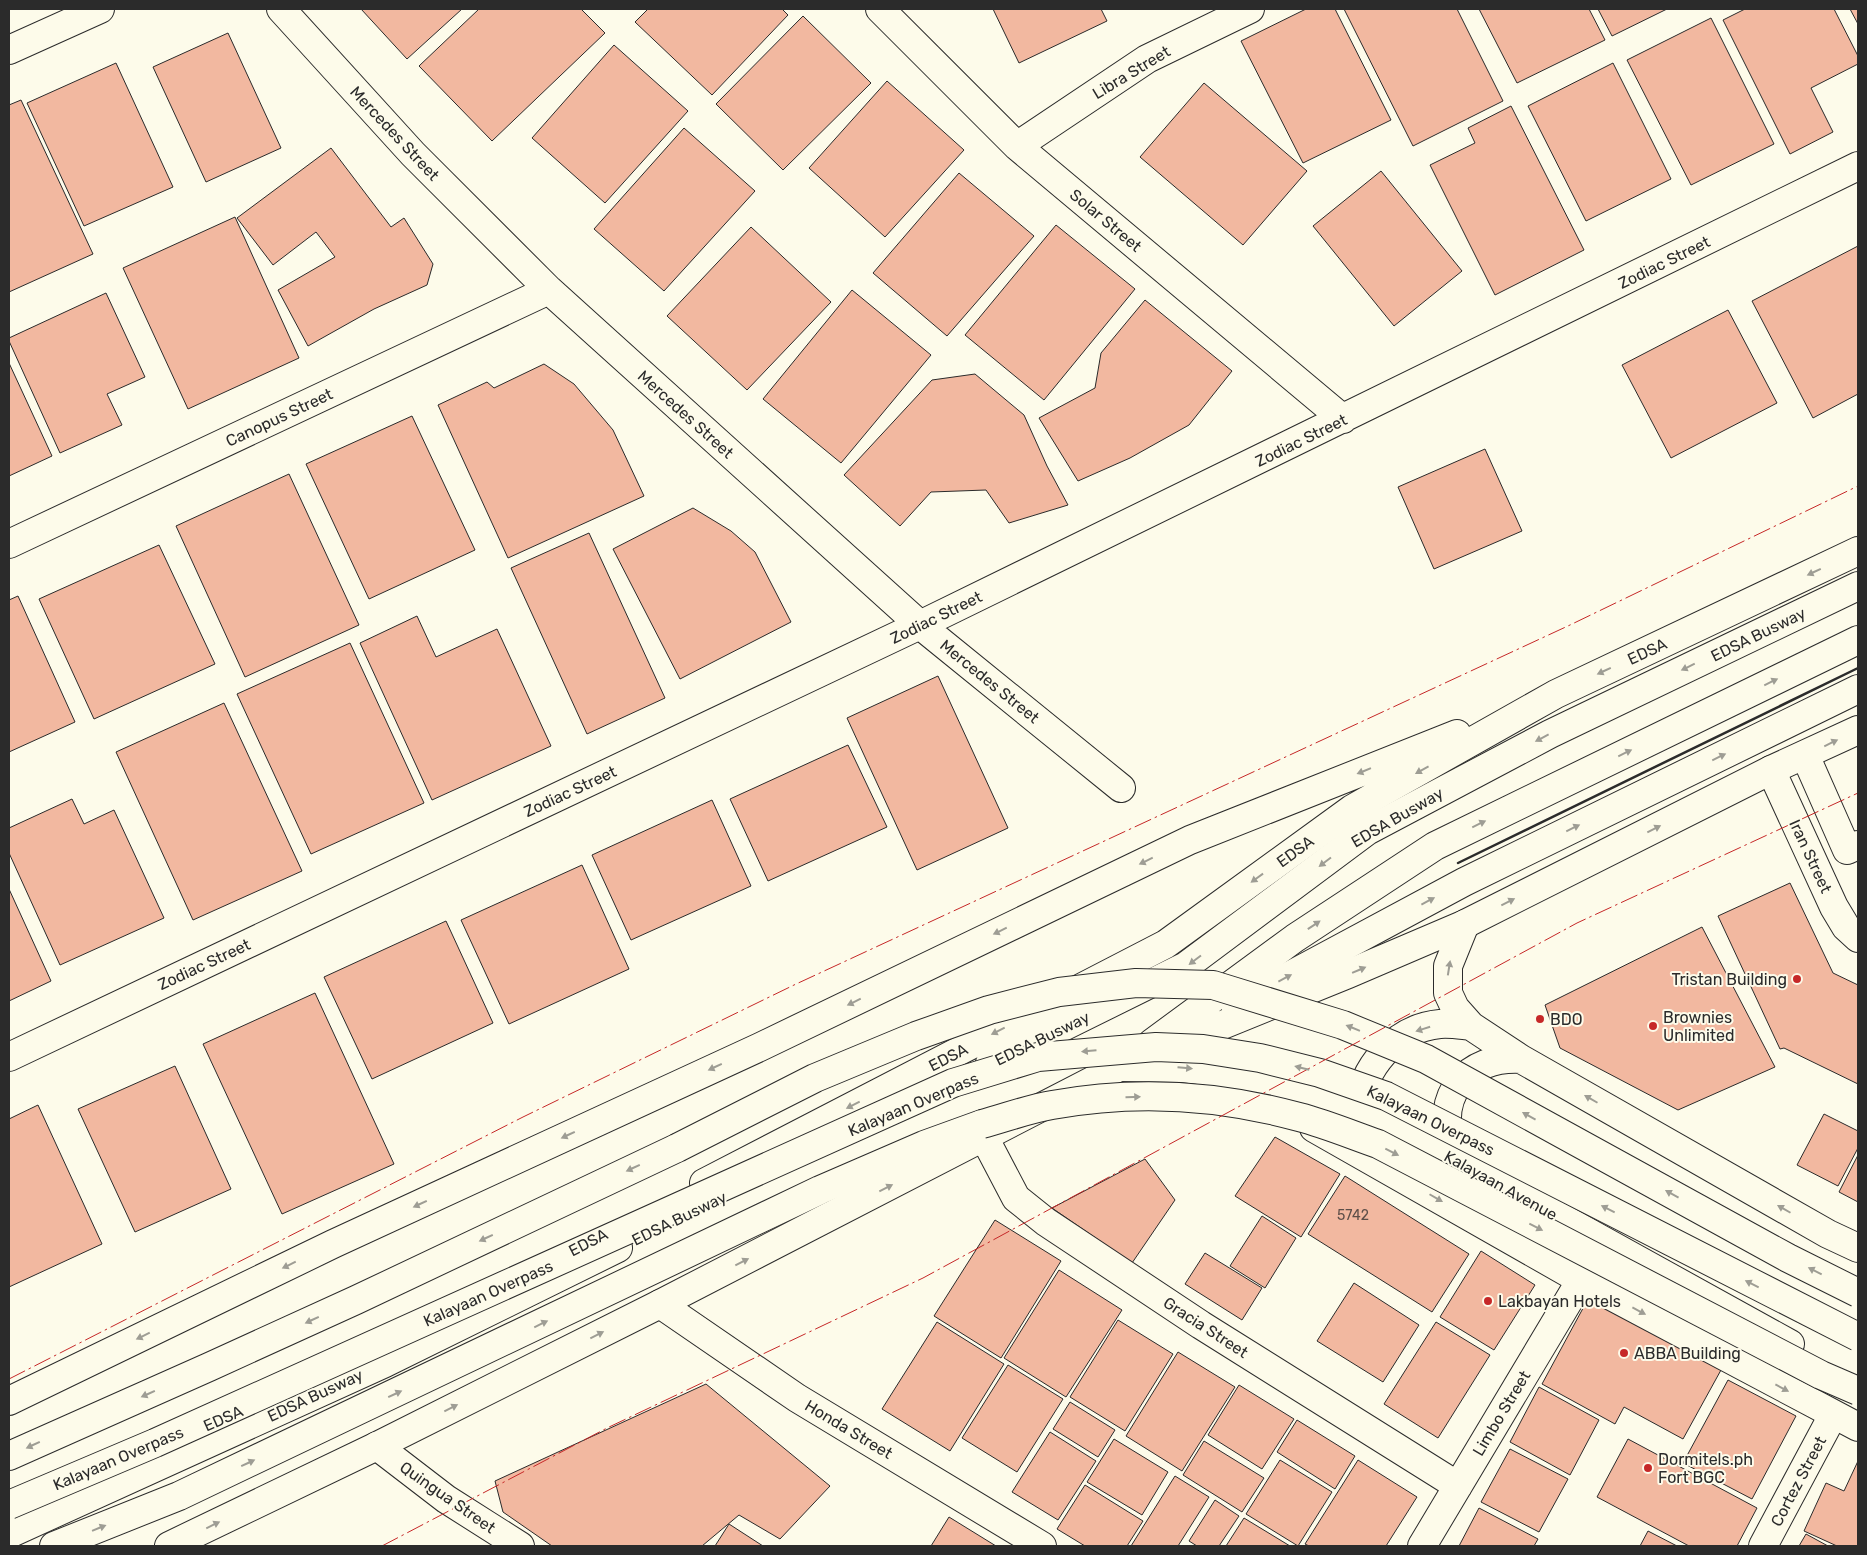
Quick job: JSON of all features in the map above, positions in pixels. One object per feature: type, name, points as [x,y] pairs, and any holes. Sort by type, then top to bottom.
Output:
[{"type":"main road","points":[[9,50],[100,9]]},
{"type":"main road","name":"Mercedes Street","points":[[280,9],[413,154],[549,290],[920,625],[1121,788]]},
{"type":"main road","name":"Solar Street","points":[[880,9],[1017,146],[1344,419]]},
{"type":"main road","name":"Libra Street","points":[[1017,146],[1148,59],[1250,9]]},
{"type":"main road","name":"Zodiac Street","points":[[9,1057],[920,625],[1858,166]]},
{"type":"main road","name":"Canopus Street","points":[[9,544],[549,290]]},
{"type":"main road","name":"EDSA","points":[[9,1512],[378,1350],[1157,949],[1352,809],[1556,694],[1858,552]]},
{"type":"main road","name":"EDSA Busway","points":[[9,1534],[385,1363],[1186,966],[1366,832],[1550,734],[1858,586]]},
{"type":"main road","points":[[1119,1067],[1295,938],[1435,846],[1858,640]]},
{"type":"main road","points":[[169,1546],[376,1446],[660,1304],[984,1138],[1464,882],[1858,689]]},
{"type":"main road","points":[[9,1401],[333,1244],[760,1047],[1190,840],[1556,694]]},
{"type":"main road","points":[[1119,1067],[1348,974],[1465,924],[1771,770],[1858,730]]},
{"type":"main road","points":[[1804,756],[1853,848],[1814,864]]},
{"type":"main road","name":"Iran Street","points":[[1771,770],[1814,864],[1846,927],[1858,938]]},
{"type":"main road","points":[[1465,924],[1448,966],[1448,993],[1455,1008],[1471,1026],[1521,1059],[1820,1229],[1858,1248]]},
{"type":"main road","points":[[9,1456],[209,1368],[356,1300],[677,1148],[815,1078],[916,1036],[989,1010],[1059,992],[1136,983],[1213,985],[1344,1025],[1426,1059],[1788,1258],[1858,1293]]},
{"type":"main road","points":[[1363,1157],[1358,1109],[1361,1092],[1368,1075],[1378,1059],[1405,1036],[1431,1026],[1440,1024],[1471,1026]]},
{"type":"main road","name":"Kalayaan Overpass","points":[[9,1506],[155,1443],[953,1083],[1038,1056],[1078,1052],[1156,1047],[1203,1049],[1260,1058],[1320,1072],[1386,1096],[1858,1337]]},
{"type":"main road","points":[[1460,1162],[1452,1149],[1447,1134],[1446,1118],[1449,1103],[1455,1089],[1464,1077],[1491,1061],[1506,1058],[1521,1059]]},
{"type":"main road","name":"Kalayaan Avenue","points":[[1119,1067],[1182,1068],[1224,1073],[1314,1093],[1358,1109],[1460,1162],[1796,1348],[1858,1379]]},
{"type":"main road","points":[[1224,1073],[1363,1157],[1580,1280],[1858,1427]]},
{"type":"main road","points":[[54,1546],[179,1496],[875,1165],[982,1124],[1050,1105],[1106,1098],[1158,1096],[1243,1104],[1324,1124],[1378,1144],[1821,1375],[1858,1391]]},
{"type":"main road","name":"Gracia Street","points":[[984,1138],[1016,1198],[1046,1222],[1201,1325],[1458,1486]]},
{"type":"main road","name":"Limbo Street","points":[[1422,1546],[1580,1280]]},
{"type":"main road","name":"Honda Street","points":[[660,1304],[797,1398],[1042,1546]]},
{"type":"main road","name":"Cortez Street","points":[[1763,1546],[1833,1415]]},
{"type":"main road","name":"Quingua Street","points":[[376,1446],[446,1499],[520,1546]]},
{"type":"building","points":[[361,9],[462,9],[407,59]]},
{"type":"building","points":[[479,9],[581,9],[605,33],[492,141],[419,66]]},
{"type":"building","points":[[648,9],[782,9],[788,15],[712,95],[635,22]]},
{"type":"building","points":[[993,9],[1101,9],[1107,21],[1019,63]]},
{"type":"building","points":[[1306,9],[1335,9],[1391,120],[1303,163],[1241,41]]},
{"type":"building","points":[[1344,9],[1457,9],[1503,101],[1413,146]]},
{"type":"building","points":[[1479,9],[1589,9],[1605,40],[1517,83]]},
{"type":"building","points":[[1598,9],[1667,9],[1612,36]]},
{"type":"building","points":[[1745,9],[1834,9],[1858,56],[1858,64],[1811,88],[1833,132],[1790,154],[1723,20]]},
{"type":"building","points":[[1850,9],[1858,9],[1858,24]]},
{"type":"building","points":[[803,16],[871,83],[783,170],[716,104]]},
{"type":"building","points":[[1711,18],[1774,144],[1691,185],[1627,60]]},
{"type":"building","points":[[228,33],[281,148],[206,182],[153,67]]},
{"type":"building","points":[[614,45],[688,111],[605,203],[532,138]]},
{"type":"building","points":[[116,63],[173,187],[84,226],[27,103]]},
{"type":"building","points":[[1613,63],[1671,179],[1586,221],[1528,106]]},
{"type":"building","points":[[887,81],[964,150],[885,237],[809,168]]},
{"type":"building","points":[[1204,83],[1307,171],[1243,245],[1140,157]]},
{"type":"building","points":[[21,100],[93,254],[9,292],[9,105]]},
{"type":"building","points":[[1511,106],[1584,250],[1495,295],[1430,165],[1475,143],[1468,128]]},
{"type":"building","points":[[684,128],[755,191],[664,291],[594,229]]},
{"type":"building","points":[[331,148],[391,227],[404,218],[433,264],[427,285],[374,309],[308,346],[278,290],[335,257],[316,232],[273,265],[237,218]]},
{"type":"building","points":[[1381,171],[1462,271],[1394,326],[1313,226]]},
{"type":"building","points":[[959,173],[1034,236],[947,336],[873,273]]},
{"type":"building","points":[[235,217],[299,358],[188,409],[123,268]]},
{"type":"building","points":[[1056,225],[1135,289],[1044,400],[965,335]]},
{"type":"building","points":[[751,227],[831,302],[747,390],[667,316]]},
{"type":"building","points":[[1858,246],[1858,394],[1813,418],[1752,301]]},
{"type":"building","points":[[852,290],[931,355],[841,463],[763,399]]},
{"type":"building","points":[[106,293],[145,377],[107,394],[122,425],[60,453],[9,338]]},
{"type":"building","points":[[1145,300],[1232,371],[1189,425],[1130,458],[1078,481],[1039,418],[1095,388],[1101,353]]},
{"type":"building","points":[[1728,310],[1777,403],[1671,458],[1622,365]]},
{"type":"building","points":[[9,363],[52,456],[9,476]]},
{"type":"building","points":[[544,364],[574,384],[613,430],[644,496],[508,558],[438,405],[487,382],[494,388]]},
{"type":"building","points":[[975,374],[1024,415],[1047,466],[1068,505],[1009,523],[986,490],[931,492],[900,526],[844,475],[932,380]]},
{"type":"building","points":[[412,416],[475,550],[369,599],[306,464]]},
{"type":"building","points":[[1485,449],[1522,531],[1434,569],[1398,487]]},
{"type":"building","points":[[289,474],[359,625],[245,677],[176,526]]},
{"type":"building","points":[[693,508],[731,531],[755,552],[791,622],[680,679],[613,549]]},
{"type":"building","points":[[589,533],[665,698],[587,734],[511,568]]},
{"type":"building","points":[[159,545],[215,664],[94,719],[39,599]]},
{"type":"building","points":[[18,596],[75,722],[9,752],[9,600]]},
{"type":"building","points":[[417,616],[436,657],[497,629],[551,746],[432,800],[360,643]]},
{"type":"building","points":[[350,643],[424,803],[311,854],[237,694]]},
{"type":"building","points":[[938,676],[1008,828],[917,870],[847,718]]},
{"type":"building","points":[[224,703],[302,871],[193,920],[116,752]]},
{"type":"building","points":[[848,745],[887,827],[768,881],[730,799]]},
{"type":"building","points":[[72,799],[84,824],[114,810],[164,918],[60,965],[9,853],[9,828]]},
{"type":"building","points":[[712,800],[751,886],[631,940],[592,855]]},
{"type":"building","points":[[582,865],[629,969],[509,1024],[461,920]]},
{"type":"building","name":"Tristan Building","points":[[1790,883],[1833,973],[1858,985],[1858,1084],[1784,1048],[1780,1049],[1718,916]]},
{"type":"building","points":[[9,889],[51,981],[9,1001]]},
{"type":"building","points":[[446,921],[493,1023],[372,1079],[324,977]]},
{"type":"building","name":"Brownies Unlimited","points":[[1702,927],[1775,1067],[1678,1110],[1560,1048],[1545,1005]]},
{"type":"building","points":[[315,993],[394,1164],[282,1214],[203,1044]]},
{"type":"building","points":[[175,1066],[231,1189],[135,1232],[78,1109]]},
{"type":"building","points":[[38,1105],[102,1244],[9,1287],[9,1119]]},
{"type":"building","points":[[1824,1114],[1858,1131],[1858,1148],[1838,1186],[1797,1165]]},
{"type":"building","points":[[1275,1137],[1340,1174],[1301,1237],[1235,1196]]},
{"type":"building","points":[[1858,1155],[1858,1202],[1839,1192]]},
{"type":"building","points":[[1145,1159],[1175,1200],[1132,1263],[1052,1208]]},
{"type":"building","points":[[1345,1176],[1469,1254],[1432,1312],[1308,1234]]},
{"type":"building","points":[[1262,1216],[1296,1238],[1265,1288],[1230,1266]]},
{"type":"building","points":[[995,1220],[1061,1261],[1001,1358],[934,1316]]},
{"type":"building","name":"Lakbayan Hotels","points":[[1481,1251],[1535,1285],[1494,1350],[1440,1317]]},
{"type":"building","points":[[1205,1253],[1262,1288],[1242,1320],[1185,1284]]},
{"type":"building","points":[[1059,1270],[1122,1310],[1066,1397],[1004,1358]]},
{"type":"building","points":[[1354,1283],[1419,1325],[1383,1382],[1317,1341]]},
{"type":"building","name":"ABBA Building","points":[[1588,1299],[1721,1370],[1683,1439],[1624,1407],[1615,1424],[1542,1384]]},
{"type":"building","points":[[1118,1320],[1173,1354],[1125,1431],[1070,1397]]},
{"type":"building","points":[[937,1322],[1004,1364],[950,1451],[882,1409]]},
{"type":"building","points":[[1436,1322],[1490,1355],[1438,1438],[1384,1404]]},
{"type":"building","points":[[1178,1352],[1235,1387],[1182,1471],[1126,1436]]},
{"type":"building","points":[[1008,1365],[1063,1399],[1017,1472],[962,1438]]},
{"type":"building","points":[[1728,1380],[1796,1416],[1752,1499],[1683,1463]]},
{"type":"building","points":[[706,1384],[830,1486],[780,1539],[739,1515],[702,1546],[552,1546],[503,1512],[495,1481]]},
{"type":"building","points":[[1239,1385],[1294,1419],[1262,1469],[1208,1435]]},
{"type":"building","points":[[1539,1387],[1599,1420],[1570,1475],[1510,1442]]},
{"type":"building","points":[[1070,1402],[1115,1430],[1098,1457],[1053,1429]]},
{"type":"building","points":[[1297,1420],[1355,1456],[1335,1489],[1277,1452]]},
{"type":"building","points":[[1050,1432],[1096,1461],[1058,1520],[1012,1492]]},
{"type":"building","points":[[1114,1439],[1168,1472],[1142,1515],[1087,1482]]},
{"type":"building","name":"Dormitels.ph Fort BGC","points":[[1628,1439],[1757,1508],[1737,1546],[1689,1546],[1597,1497]]},
{"type":"building","points":[[1204,1441],[1264,1478],[1242,1512],[1183,1475]]},
{"type":"building","points":[[1510,1449],[1568,1479],[1539,1532],[1481,1502]]},
{"type":"building","points":[[1280,1460],[1332,1492],[1298,1546],[1246,1514]]},
{"type":"building","points":[[1358,1460],[1417,1497],[1386,1546],[1309,1546],[1305,1544]]},
{"type":"building","points":[[1858,1461],[1858,1546],[1837,1546],[1804,1531],[1826,1483],[1844,1491]]},
{"type":"building","points":[[1175,1476],[1209,1497],[1178,1546],[1131,1546]]},
{"type":"building","points":[[1085,1485],[1143,1521],[1127,1546],[1085,1546],[1057,1529]]},
{"type":"building","points":[[1215,1500],[1239,1516],[1219,1546],[1197,1546],[1189,1541]]},
{"type":"building","points":[[1479,1508],[1538,1539],[1534,1546],[1459,1546]]},
{"type":"building","points":[[949,1517],[996,1546],[931,1546]]},
{"type":"building","points":[[1244,1518],[1290,1546],[1226,1546]]},
{"type":"building","points":[[729,1524],[763,1546],[715,1546]]},
{"type":"building","points":[[1648,1531],[1677,1546],[1640,1546]]},
{"type":"building","points":[[1806,1534],[1828,1546],[1799,1546]]},
{"type":"wall","points":[[1458,863],[1858,668]]},
{"type":"power","points":[[9,1379],[523,1117],[794,985],[1570,625],[1858,486]]},
{"type":"power","points":[[382,1546],[607,1428],[923,1278],[1577,923],[1858,793]]},
{"type":"place","name":"Tristan Building","points":[[1797,979]]},
{"type":"place","name":"BDO","points":[[1540,1019]]},
{"type":"place","name":"Brownies Unlimited","points":[[1653,1026]]},
{"type":"place","name":"Lakbayan Hotels","points":[[1488,1301]]},
{"type":"place","name":"ABBA Building","points":[[1624,1353]]},
{"type":"place","name":"Dormitels.ph Fort BGC","points":[[1648,1468]]}]
